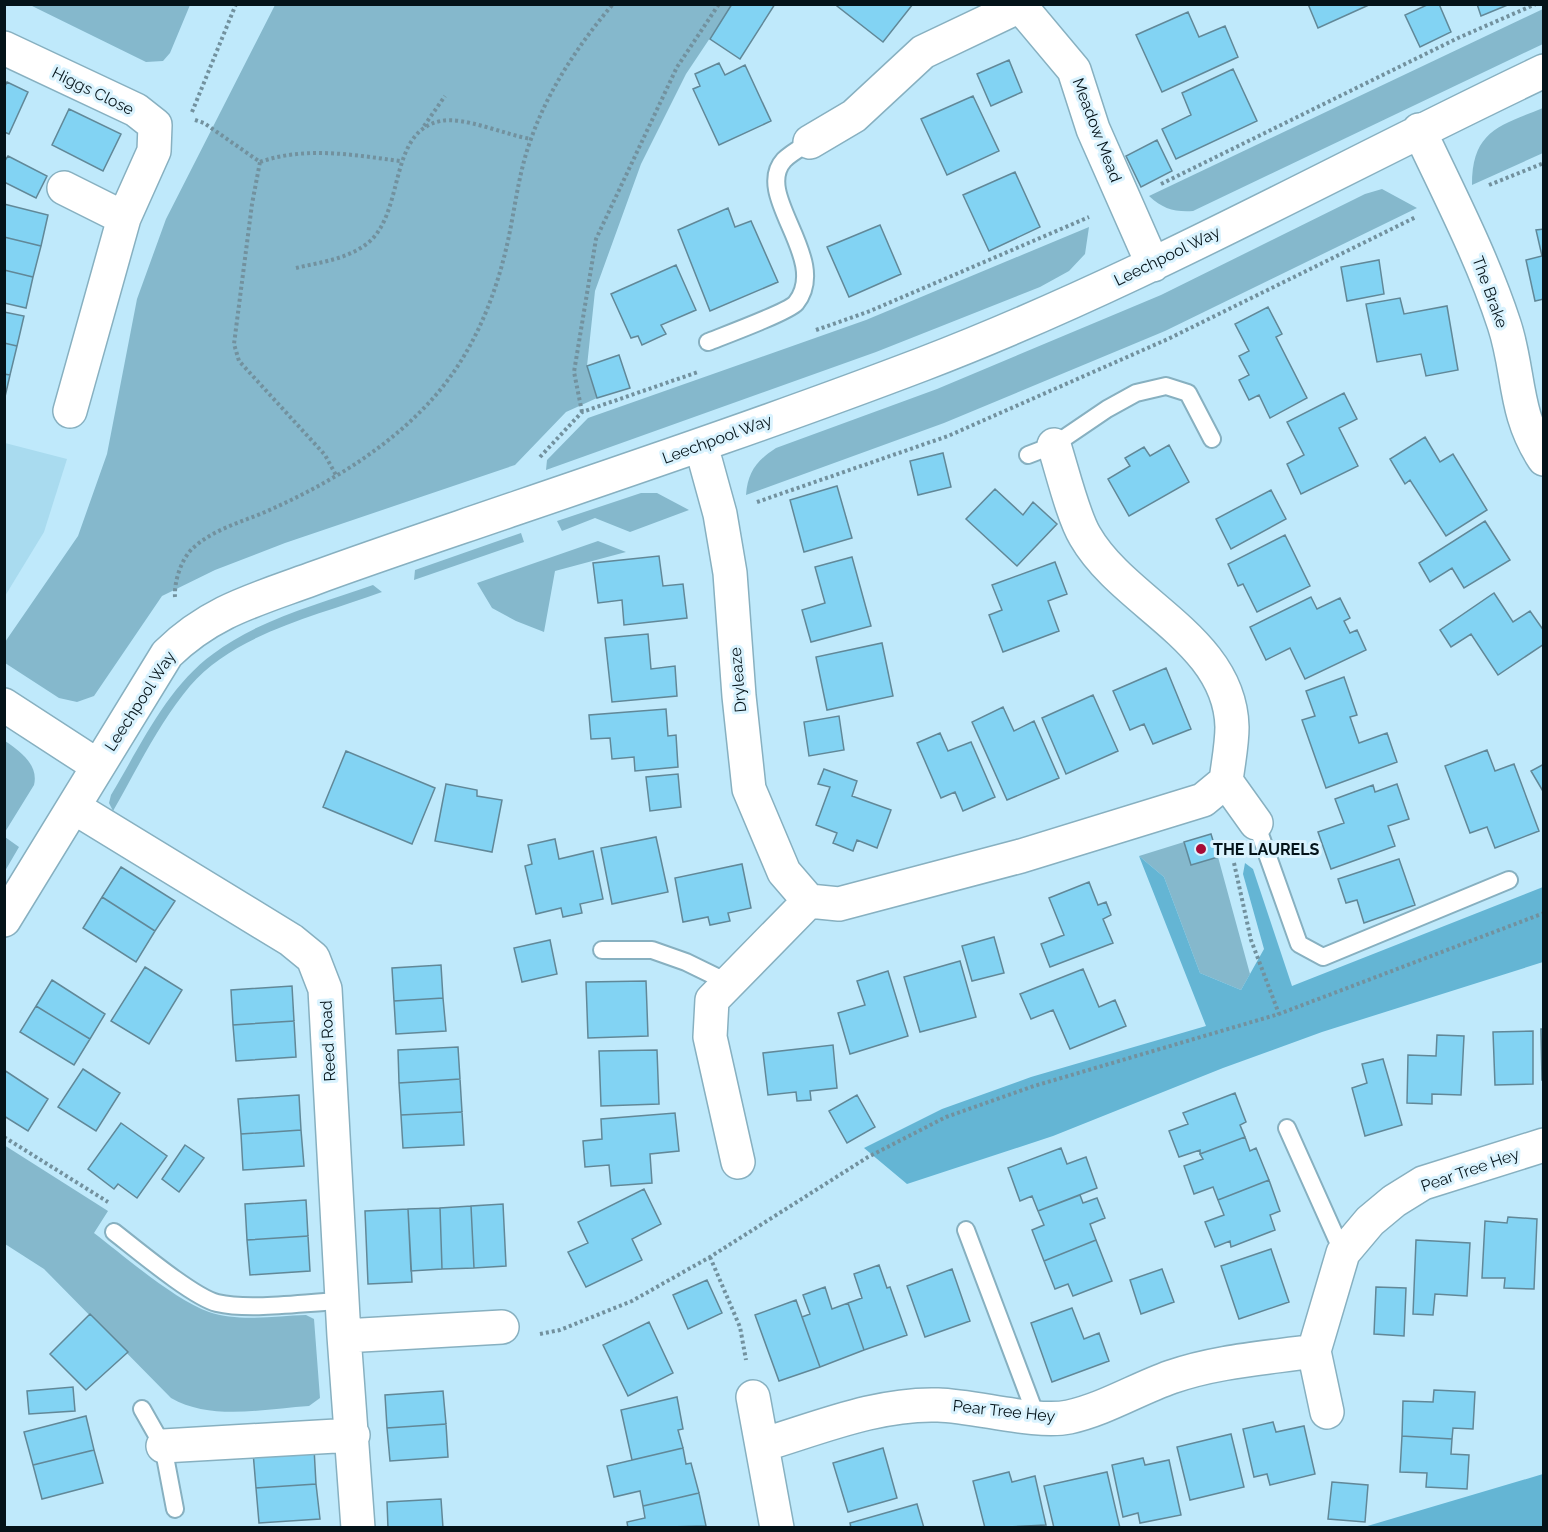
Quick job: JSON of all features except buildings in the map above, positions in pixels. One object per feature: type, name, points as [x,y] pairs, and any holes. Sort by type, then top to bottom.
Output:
[{"type":"street","name":"Meadow Mead","points":[[810,142],[854,116],[923,52],[1023,6],[1074,70],[1093,129],[1153,265]]},
{"type":"street","name":"Higgs Close","points":[[4,48],[136,110],[155,125],[154,151],[124,218],[70,411]]},
{"type":"street","name":"Leechpool Way","points":[[4,920],[75,808],[166,654],[190,631],[224,611],[700,445],[926,363],[1153,265],[1419,130],[1544,71]]},
{"type":"street","name":"The Brake","points":[[1419,130],[1473,243],[1504,326],[1519,404],[1530,438],[1544,459]]},
{"type":"street","points":[[64,188],[124,218]]},
{"type":"street","name":"Dryleaze","points":[[700,445],[720,514],[730,573],[739,696],[749,789],[784,872],[809,901]]},
{"type":"street","points":[[1041,450],[1084,535],[1113,573],[1191,642],[1220,679],[1232,725],[1226,781],[1256,823]]},
{"type":"street","points":[[4,705],[98,766]]},
{"type":"street","points":[[738,1162],[710,1037],[712,1000],[727,982],[809,901],[839,904],[1021,855],[1203,800],[1226,781]]},
{"type":"street","name":"Reed Road","points":[[75,808],[291,940],[313,958],[326,989],[344,1336],[358,1527]]},
{"type":"street","name":"Pear Tree Hey","points":[[1327,1412],[1314,1351],[1343,1253],[1370,1221],[1394,1201],[1423,1184],[1544,1145]]},
{"type":"street","points":[[344,1336],[502,1327]]},
{"type":"street","name":"Pear Tree Hey","points":[[762,1445],[882,1408],[938,1405],[1037,1418],[1076,1415],[1171,1377],[1222,1364],[1314,1351]]},
{"type":"street","points":[[753,1396],[777,1527]]},
{"type":"street","points":[[164,1446],[353,1435]]},
{"type":"lane","points":[[708,342],[795,305],[805,285],[804,261],[778,194],[778,172],[784,161],[810,142]]},
{"type":"lane","points":[[1041,450],[1136,393],[1166,386],[1188,393],[1212,439]]},
{"type":"lane","points":[[1256,823],[1299,944],[1323,957],[1509,880]]},
{"type":"lane","points":[[602,950],[652,950],[686,962],[727,982]]},
{"type":"lane","points":[[1287,1128],[1343,1253]]},
{"type":"lane","points":[[966,1230],[1037,1418]]},
{"type":"lane","points":[[114,1232],[197,1294],[215,1303],[237,1305],[342,1301]]},
{"type":"lane","points":[[142,1409],[164,1446],[175,1509]]},
{"type":"path","points":[[236,4],[189,118],[204,123],[260,162]]},
{"type":"path","points":[[190,631],[179,614],[174,586],[191,549],[216,531],[270,510],[360,463],[423,409],[448,380],[474,340],[488,310],[507,245],[518,184],[531,139],[551,95],[589,32],[613,4]]},
{"type":"path","points":[[582,412],[574,372],[596,239],[676,68],[719,4]]},
{"type":"path","points":[[815,330],[870,311],[1125,202],[1458,38],[1536,4]]},
{"type":"path","points":[[296,268],[342,257],[370,241],[390,211],[400,161],[445,96]]},
{"type":"path","points":[[423,126],[443,120],[531,139]]},
{"type":"path","points":[[260,162],[280,155],[318,153],[400,161]]},
{"type":"path","points":[[260,162],[252,204],[234,344],[238,360],[325,455],[337,477]]},
{"type":"path","points":[[720,514],[948,436],[1168,339],[1452,200],[1544,163]]},
{"type":"path","points":[[540,500],[534,462],[582,412],[704,369]]},
{"type":"path","points":[[1256,823],[1234,861],[1251,940],[1279,1014]]},
{"type":"path","points":[[502,1327],[520,1337],[560,1330],[632,1300],[710,1257],[868,1157],[946,1117],[1034,1086],[1279,1014],[1544,913]]},
{"type":"path","points":[[4,1137],[116,1208],[114,1232]]},
{"type":"path","points":[[710,1257],[740,1327],[753,1396]]},
{"type":"shaded area","points":[[30,5],[190,5],[170,53],[163,61],[146,62]]},
{"type":"shaded area","points":[[275,5],[732,5],[686,74],[641,164],[595,291],[587,366],[597,398],[566,412],[515,465],[285,543],[215,570],[162,596],[94,696],[77,702],[59,698],[5,663],[5,642],[78,536],[107,454],[137,299],[166,219]]},
{"type":"shaded area","points":[[1543,9],[1543,44],[1193,211],[1169,209],[1149,196]]},
{"type":"shaded area","points":[[1543,108],[1543,153],[1472,185],[1477,153],[1491,133],[1513,120]]},
{"type":"shaded area","points":[[1382,189],[1417,208],[1165,331],[944,423],[746,495],[754,468],[776,448],[937,389],[1161,295],[1365,194]]},
{"type":"shaded area","points":[[1089,227],[1085,254],[1069,271],[1040,287],[876,352],[546,470],[547,460],[588,418],[866,320]]},
{"type":"shaded area","points":[[5,443],[67,459],[44,532],[5,596]]},
{"type":"shaded area","points":[[641,493],[657,493],[689,510],[630,532],[595,518],[562,531],[557,521]]},
{"type":"shaded area","points":[[521,533],[524,542],[414,580],[415,570]]},
{"type":"shaded area","points":[[598,541],[626,552],[555,571],[544,632],[492,608],[477,583]]},
{"type":"shaded area","points":[[373,585],[382,592],[254,639],[230,652],[209,668],[190,686],[168,715],[113,811],[109,803],[111,795],[168,700],[182,683],[213,654],[250,631],[270,622]]},
{"type":"shaded area","points":[[5,741],[27,759],[35,778],[34,785],[5,832]]},
{"type":"shaded area","points":[[5,837],[19,847],[5,871]]},
{"type":"shaded area","points":[[1184,842],[1191,865],[1218,857],[1250,974],[1241,990],[1200,973],[1164,877],[1139,856]]},
{"type":"shaded area","points":[[1139,856],[1164,877],[1200,973],[1241,990],[1264,949],[1243,874],[1245,863],[1253,869],[1292,986],[1543,887],[1543,962],[1322,1032],[1223,1068],[1053,1136],[907,1184],[864,1148],[942,1109],[1031,1077],[1206,1026]]},
{"type":"shaded area","points":[[4,1145],[108,1211],[94,1233],[181,1298],[209,1312],[232,1317],[306,1315],[314,1319],[320,1398],[309,1406],[238,1412],[203,1409],[171,1398],[44,1269],[5,1244]]},
{"type":"shaded area","points":[[1543,1474],[1543,1527],[1364,1527]]},
{"type":"place","name":"THE LAURELS","points":[[1201,849]]}]
